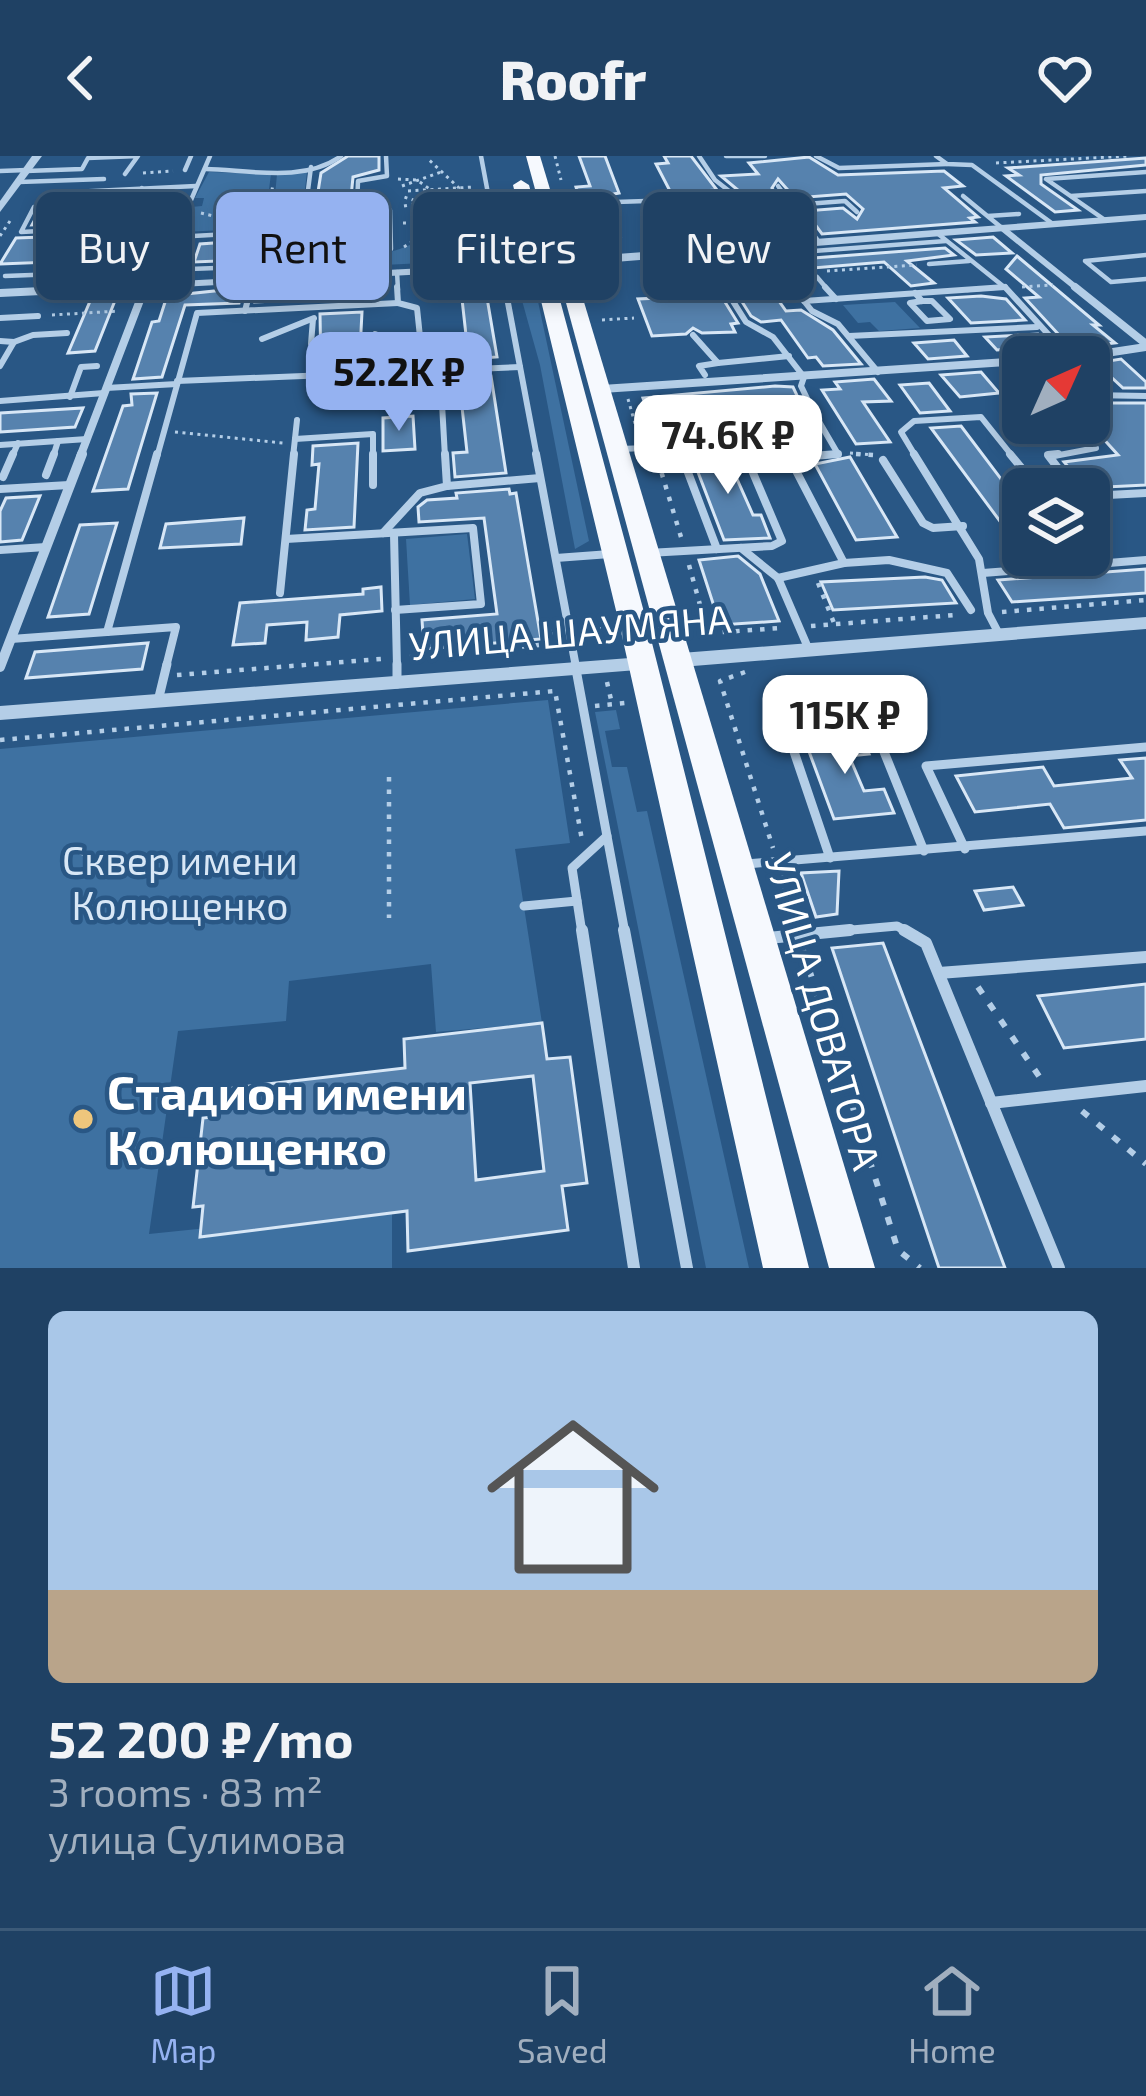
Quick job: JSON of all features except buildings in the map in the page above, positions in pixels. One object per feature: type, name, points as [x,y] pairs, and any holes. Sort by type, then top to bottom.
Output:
[{"type":"main road","name":"УЛИЦА ДОВАТОРА","points":[[514,156],[527,192]]},
{"type":"main road","name":"УЛИЦА ДОВАТОРА","points":[[533,156],[539,192]]},
{"type":"main road","name":"УЛИЦА ДОВАТОРА","points":[[560,300],[615,554],[786,1268]]},
{"type":"main road","name":"УЛИЦА ДОВАТОРА","points":[[570,300],[613,388],[631,448],[649,553],[681,660],[686,697],[852,1268]]},
{"type":"main road","name":"УЛИЦА ШАУМЯНА","points":[[643,664],[681,660]]},
{"type":"street","points":[[0,209],[37,156]]},
{"type":"street","points":[[814,243],[941,237],[1146,217]]},
{"type":"street","points":[[1002,228],[1146,346]]},
{"type":"street","points":[[389,272],[413,271]]},
{"type":"street","points":[[0,293],[36,291]]},
{"type":"street","points":[[0,667],[140,300]]},
{"type":"street","points":[[1110,352],[1146,346]]},
{"type":"street","points":[[613,388],[1002,363]]},
{"type":"street","name":"УЛИЦА ШАУМЯНА","points":[[681,660],[1146,623]]},
{"type":"street","name":"УЛИЦА ШАУМЯНА","points":[[0,713],[643,664]]},
{"type":"lane","points":[[24,174],[82,169],[88,158],[139,156],[126,189]]},
{"type":"lane","points":[[185,170],[190,156]]},
{"type":"lane","points":[[209,169],[210,156]]},
{"type":"lane","points":[[209,169],[274,171],[334,164],[341,156]]},
{"type":"lane","points":[[358,192],[358,181],[387,176],[386,156]]},
{"type":"lane","points":[[481,156],[488,192]]},
{"type":"lane","points":[[700,156],[715,180],[730,192]]},
{"type":"lane","points":[[726,156],[765,156]]},
{"type":"lane","points":[[816,156],[839,168],[884,168]]},
{"type":"lane","points":[[936,156],[947,164]]},
{"type":"lane","points":[[192,192],[219,159]]},
{"type":"lane","points":[[829,173],[972,165],[1053,224]]},
{"type":"lane","points":[[308,192],[311,167]]},
{"type":"lane","points":[[0,171],[104,179]]},
{"type":"lane","points":[[1105,220],[1046,179],[1146,172]]},
{"type":"lane","points":[[73,192],[196,186]]},
{"type":"lane","points":[[778,186],[782,192]]},
{"type":"lane","points":[[141,192],[142,188]]},
{"type":"lane","points":[[1071,196],[1146,190]]},
{"type":"lane","points":[[963,196],[1002,228]]},
{"type":"lane","points":[[814,205],[845,201],[857,212]]},
{"type":"lane","points":[[36,207],[21,232],[36,231]]},
{"type":"lane","points":[[389,210],[389,249]]},
{"type":"lane","points":[[988,216],[1019,214]]},
{"type":"lane","points":[[814,236],[819,242]]},
{"type":"lane","points":[[814,247],[941,237],[1006,288],[1040,320],[1037,327]]},
{"type":"lane","points":[[1146,255],[1085,261],[1112,282],[1146,279]]},
{"type":"lane","points":[[929,264],[970,261]]},
{"type":"lane","points":[[397,272],[398,303]]},
{"type":"lane","points":[[5,276],[36,275]]},
{"type":"lane","points":[[817,277],[836,299]]},
{"type":"lane","points":[[804,301],[1006,288]]},
{"type":"lane","points":[[915,293],[922,302]]},
{"type":"lane","points":[[245,311],[248,300]]},
{"type":"lane","points":[[508,300],[687,1268]]},
{"type":"lane","points":[[732,300],[746,322],[771,330],[790,356],[838,454],[799,457],[792,463],[844,563]]},
{"type":"lane","points":[[804,301],[849,336],[878,372]]},
{"type":"lane","points":[[932,301],[950,319],[926,320],[910,303],[922,302],[932,301]]},
{"type":"lane","points":[[107,632],[197,313],[398,303],[417,308],[420,337],[400,344],[375,334]]},
{"type":"lane","points":[[311,344],[315,308]]},
{"type":"lane","points":[[0,318],[38,316]]},
{"type":"lane","points":[[262,339],[314,318]]},
{"type":"lane","points":[[849,336],[1037,327],[1047,336]]},
{"type":"lane","points":[[0,341],[14,343],[33,335],[67,333]]},
{"type":"lane","points":[[694,335],[718,363]]},
{"type":"lane","points":[[0,366],[14,343]]},
{"type":"lane","points":[[400,344],[402,372]]},
{"type":"lane","points":[[705,375],[700,366],[790,356]]},
{"type":"lane","points":[[70,397],[81,367],[97,366]]},
{"type":"lane","points":[[0,401],[177,382],[520,367]]},
{"type":"lane","points":[[441,386],[447,486]]},
{"type":"lane","points":[[1110,395],[1145,397]]},
{"type":"lane","points":[[727,444],[716,418],[814,413]]},
{"type":"lane","points":[[999,634],[988,613],[983,573],[963,526],[901,432],[904,426],[938,418],[981,417],[1023,468]]},
{"type":"lane","points":[[280,593],[297,420]]},
{"type":"lane","points":[[295,441],[373,434],[373,485]]},
{"type":"lane","points":[[0,445],[86,439]]},
{"type":"lane","points":[[46,475],[58,441]]},
{"type":"lane","points":[[3,477],[18,443]]},
{"type":"lane","points":[[631,448],[741,444],[782,541],[649,553]]},
{"type":"lane","points":[[1058,468],[1048,455],[1096,448],[1093,444]]},
{"type":"lane","points":[[678,446],[718,549]]},
{"type":"lane","points":[[883,460],[923,524],[963,526]]},
{"type":"lane","points":[[397,684],[388,533],[420,493],[447,486],[541,478]]},
{"type":"lane","points":[[0,489],[69,484]]},
{"type":"lane","points":[[1110,495],[1146,493]]},
{"type":"lane","points":[[286,539],[473,528],[482,604],[395,610]]},
{"type":"lane","points":[[0,550],[46,547]]},
{"type":"lane","points":[[741,548],[778,578],[809,650]]},
{"type":"lane","points":[[556,557],[615,554]]},
{"type":"lane","points":[[778,578],[844,563],[889,560],[946,573],[971,610]]},
{"type":"lane","points":[[983,573],[1146,560]]},
{"type":"lane","points":[[11,639],[176,627],[158,702]]},
{"type":"lane","points":[[830,858],[786,728],[872,722],[924,851]]},
{"type":"lane","points":[[965,849],[926,766],[1146,747]]},
{"type":"lane","points":[[735,864],[1146,831]]},
{"type":"lane","points":[[607,836],[572,868],[634,1268]]},
{"type":"lane","points":[[524,906],[577,901]]},
{"type":"lane","points":[[757,940],[897,926],[926,943],[1059,1268]]},
{"type":"lane","points":[[939,973],[1146,957]]},
{"type":"lane","points":[[991,1103],[1146,1086]]},
{"type":"path","points":[[972,165],[1129,156]]},
{"type":"path","points":[[427,158],[459,188]]},
{"type":"path","points":[[128,176],[172,171]]},
{"type":"path","points":[[271,192],[274,171]]},
{"type":"path","points":[[402,186],[441,172]]},
{"type":"path","points":[[393,184],[392,179],[417,180],[431,190]]},
{"type":"path","points":[[408,191],[487,186]]},
{"type":"path","points":[[457,192],[459,188]]},
{"type":"path","points":[[404,197],[413,200]]},
{"type":"path","points":[[393,207],[413,204]]},
{"type":"path","points":[[394,223],[413,223]]},
{"type":"path","points":[[395,253],[413,241]]},
{"type":"path","points":[[814,271],[929,264]]},
{"type":"path","points":[[1006,288],[1070,283]]},
{"type":"path","points":[[38,316],[136,310]]},
{"type":"path","points":[[602,320],[634,318]]},
{"type":"path","points":[[613,388],[631,448],[657,459],[705,623]]},
{"type":"path","points":[[163,430],[295,441]]},
{"type":"path","points":[[838,454],[869,452],[883,460]]},
{"type":"path","points":[[813,573],[835,625]]},
{"type":"path","points":[[0,740],[555,692],[585,857]]},
{"type":"path","points":[[389,777],[389,918]]},
{"type":"path","points":[[68,847],[111,865]]},
{"type":"path","points":[[967,971],[1058,1096],[1146,1164]]},
{"type":"green space","points":[[209,172],[271,174],[269,192],[216,192],[216,230],[192,232],[192,207],[202,206],[204,198],[195,198]]},
{"type":"green space","points":[[307,172],[305,192],[275,192],[277,174]]},
{"type":"green space","points":[[413,243],[413,264],[389,265],[389,252]]},
{"type":"green space","points":[[522,300],[538,300],[589,541],[575,549],[540,365]]},
{"type":"green space","points":[[895,302],[920,328],[879,331],[870,322],[858,323],[843,305]]},
{"type":"green space","points":[[467,534],[475,599],[410,605],[406,539]]},
{"type":"green space","name":"Сквер имени Колющенко","points":[[548,700],[570,843],[515,849],[542,1023],[436,1032],[431,964],[289,981],[286,1021],[178,1031],[149,1234],[392,1209],[392,1268],[0,1268],[0,749]]},
{"type":"green space","points":[[616,710],[620,729],[605,731],[612,767],[627,767],[637,812],[647,811],[749,1268],[706,1268],[595,712]]},
{"type":"place","name":"Стадион имени Колющенко","points":[[83,1119]]}]
